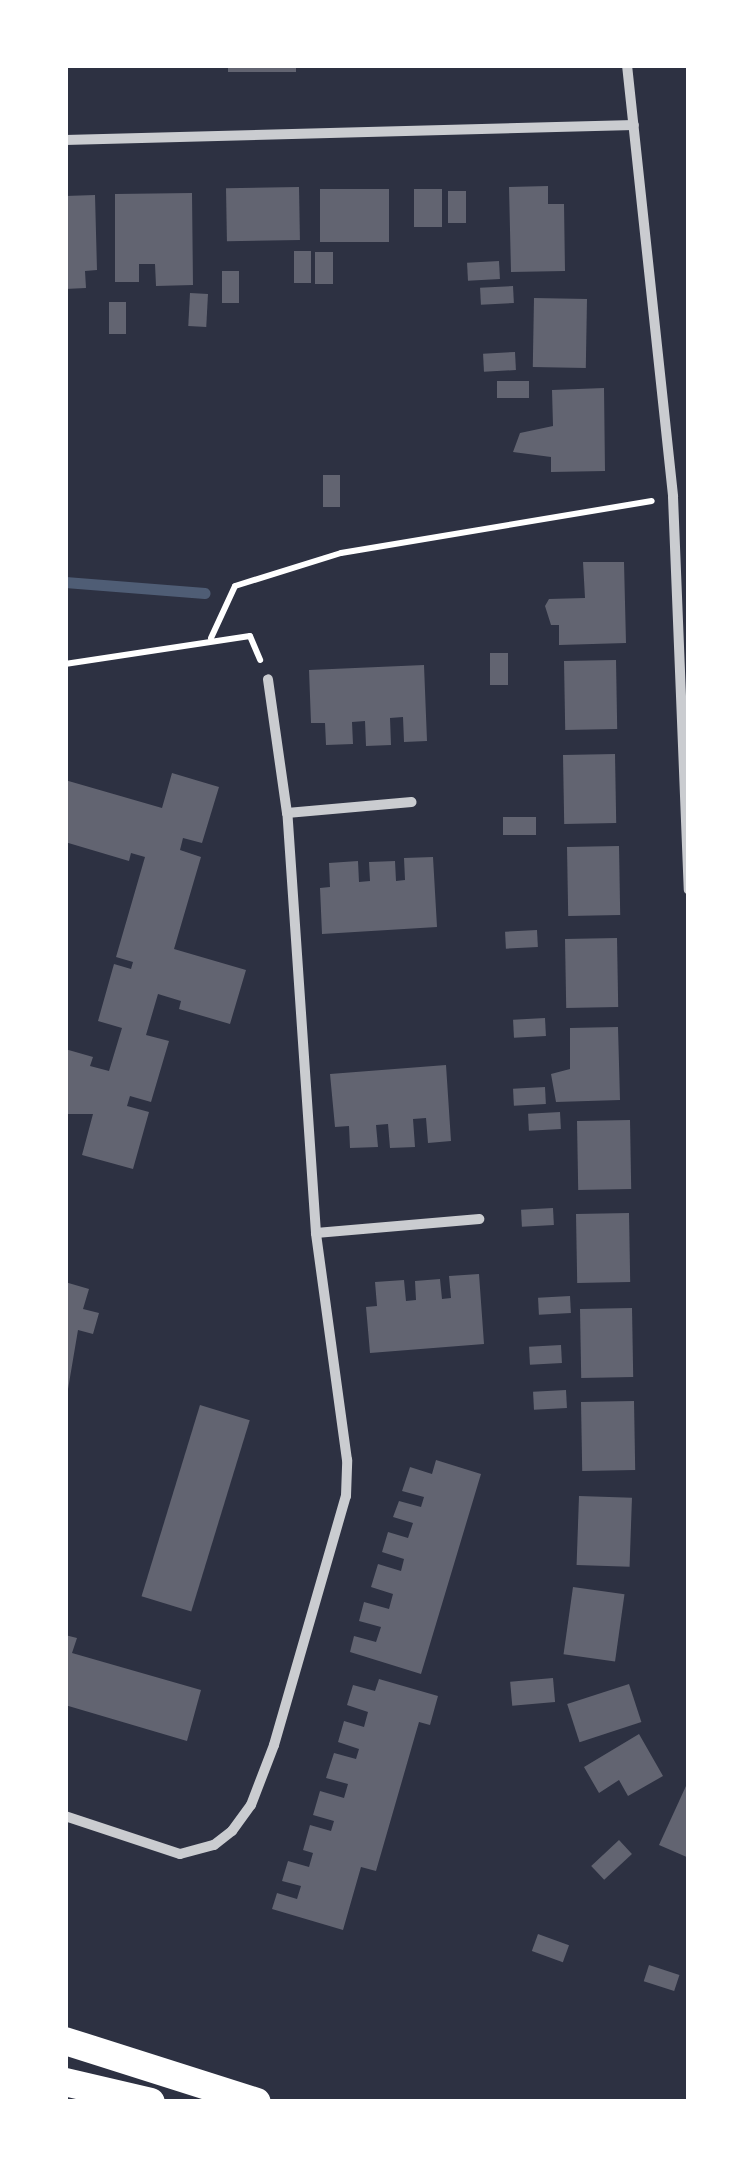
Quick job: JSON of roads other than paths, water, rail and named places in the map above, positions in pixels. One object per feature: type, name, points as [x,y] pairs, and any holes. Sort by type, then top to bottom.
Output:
[{"type":"highway","points":[[65,2041],[257,2102]]},
{"type":"highway","points":[[65,2082],[151,2102]]},
{"type":"street","points":[[627,65],[673,497],[689,890]]},
{"type":"street","points":[[65,140],[634,126]]},
{"type":"street","points":[[65,1816],[180,1854],[214,1844],[252,1805],[346,1496],[348,1460],[316,1233],[287,814],[268,680]]},
{"type":"street","points":[[287,814],[412,802]]},
{"type":"street","points":[[316,1233],[478,1219]]},
{"type":"waterway","points":[[65,582],[205,593]]}]
